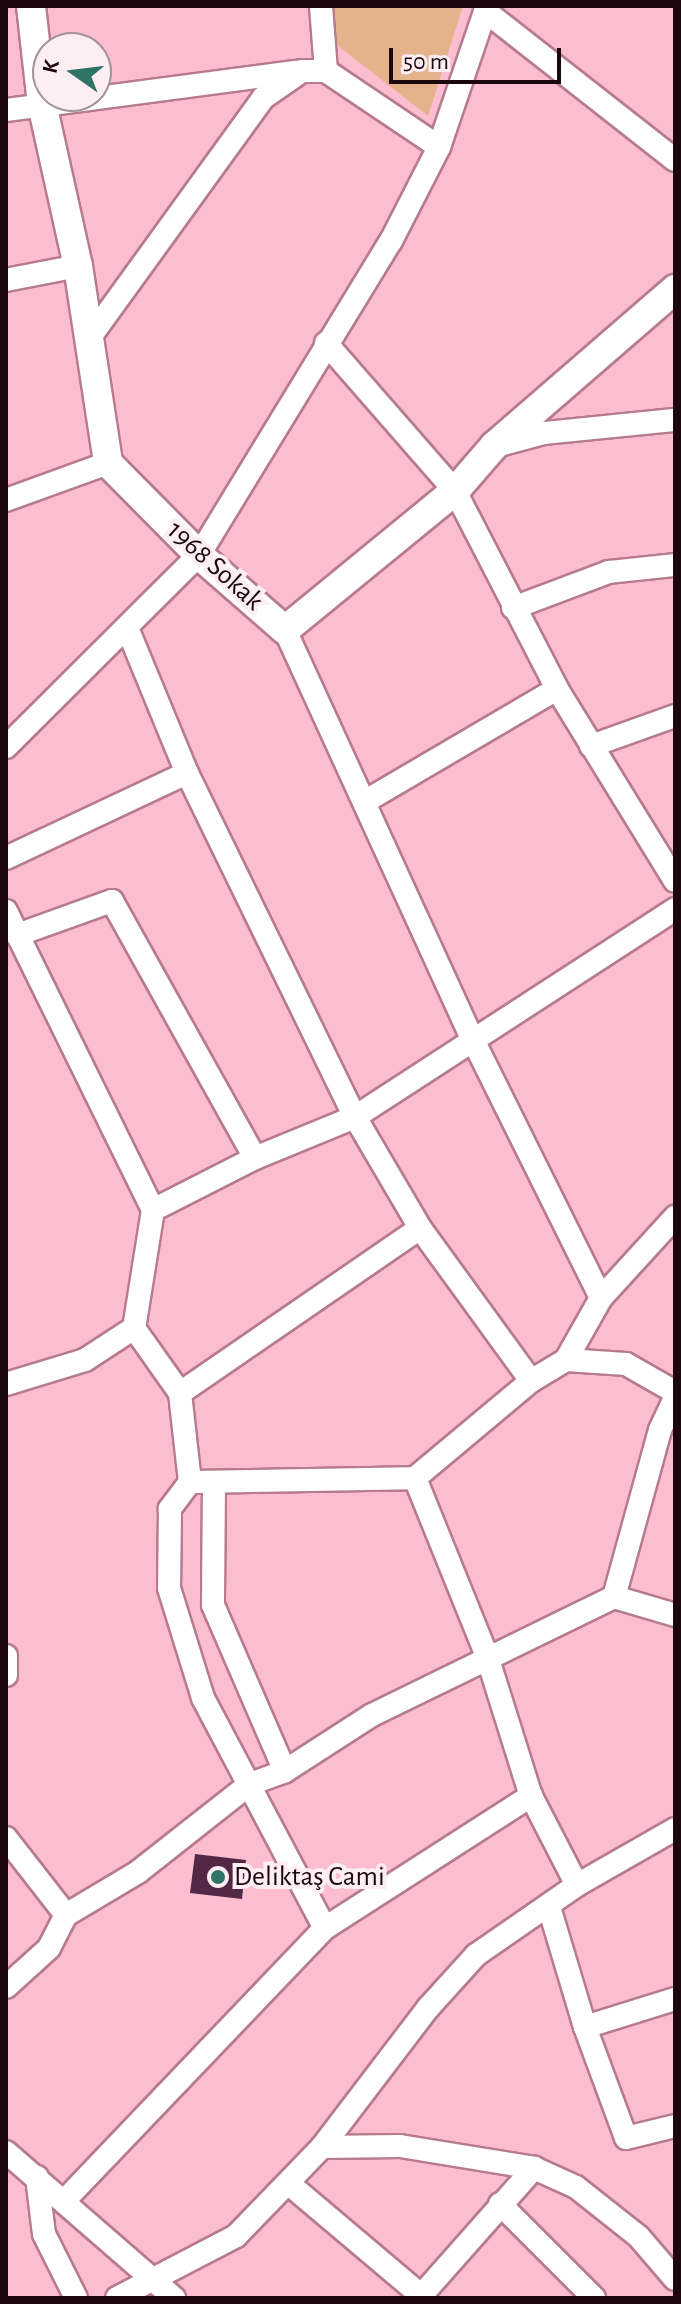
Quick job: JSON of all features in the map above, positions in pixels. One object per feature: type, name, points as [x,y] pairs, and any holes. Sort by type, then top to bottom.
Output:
[{"type":"street","points":[[31,6],[34,32]]},
{"type":"street","points":[[321,6],[326,71]]},
{"type":"street","points":[[6,747],[128,630],[199,555],[391,241],[439,147],[486,9],[675,160]]},
{"type":"street","points":[[88,340],[263,98],[302,71]]},
{"type":"street","points":[[112,95],[302,71],[326,71],[439,147]]},
{"type":"street","points":[[6,110],[32,106]]},
{"type":"street","points":[[6,500],[108,463],[78,266],[44,112]]},
{"type":"street","points":[[6,280],[78,266]]},
{"type":"street","name":"1968 Sokak","points":[[108,463],[199,555],[285,630],[455,491],[494,446],[675,289]]},
{"type":"street","points":[[326,343],[455,491],[557,689],[675,881]]},
{"type":"street","points":[[494,446],[544,433],[675,420]]},
{"type":"street","points":[[513,608],[609,572],[675,565]]},
{"type":"street","points":[[128,630],[187,773],[355,1117],[420,1228],[531,1381]]},
{"type":"street","points":[[285,630],[473,1040],[601,1298]]},
{"type":"street","points":[[366,801],[557,689]]},
{"type":"street","points":[[591,746],[675,716]]},
{"type":"street","points":[[6,858],[187,773]]},
{"type":"street","points":[[17,935],[112,901],[255,1158]]},
{"type":"street","points":[[153,1210],[255,1158],[355,1117],[675,909]]},
{"type":"street","points":[[6,911],[153,1210],[134,1328],[180,1393],[190,1482],[170,1509],[169,1588],[203,1698],[325,1928]]},
{"type":"street","points":[[190,1482],[214,1484],[415,1478],[531,1381],[566,1360],[601,1298],[675,1217]]},
{"type":"street","points":[[180,1393],[420,1228]]},
{"type":"street","points":[[6,1384],[85,1360],[134,1328]]},
{"type":"street","points":[[566,1360],[626,1364],[675,1392]]},
{"type":"street","points":[[614,1597],[660,1430],[675,1398]]},
{"type":"street","points":[[415,1478],[487,1656],[531,1796],[577,1885]]},
{"type":"street","points":[[214,1484],[213,1605],[285,1771]]},
{"type":"street","points":[[6,1987],[49,1948],[66,1915],[138,1872],[250,1784],[285,1771],[372,1715],[487,1656],[614,1597],[675,1615]]},
{"type":"street","points":[[6,1656],[6,1675]]},
{"type":"street","points":[[65,2200],[325,1928],[531,1796]]},
{"type":"street","points":[[117,2298],[150,2278],[236,2236],[322,2147],[428,2008],[476,1955],[577,1885],[675,1829]]},
{"type":"street","points":[[6,1838],[66,1915]]},
{"type":"street","points":[[549,1907],[585,2027],[626,2138],[675,2126]]},
{"type":"street","points":[[585,2027],[675,1999]]},
{"type":"street","points":[[322,2147],[400,2146],[534,2168],[576,2187],[639,2237],[675,2279]]},
{"type":"street","points":[[6,2152],[65,2200],[174,2298]]},
{"type":"street","points":[[288,2183],[421,2297],[534,2168]]},
{"type":"street","points":[[37,2177],[44,2234],[76,2298]]},
{"type":"street","points":[[500,2204],[594,2298]]},
{"type":"shaded area","points":[[333,6],[463,6],[428,116],[337,45]]},
{"type":"building","name":"Deliktaş Cami","points":[[195,1854],[246,1860],[242,1899],[190,1893]]},
{"type":"place","name":"Deliktaş Cami","points":[[218,1877]]}]
